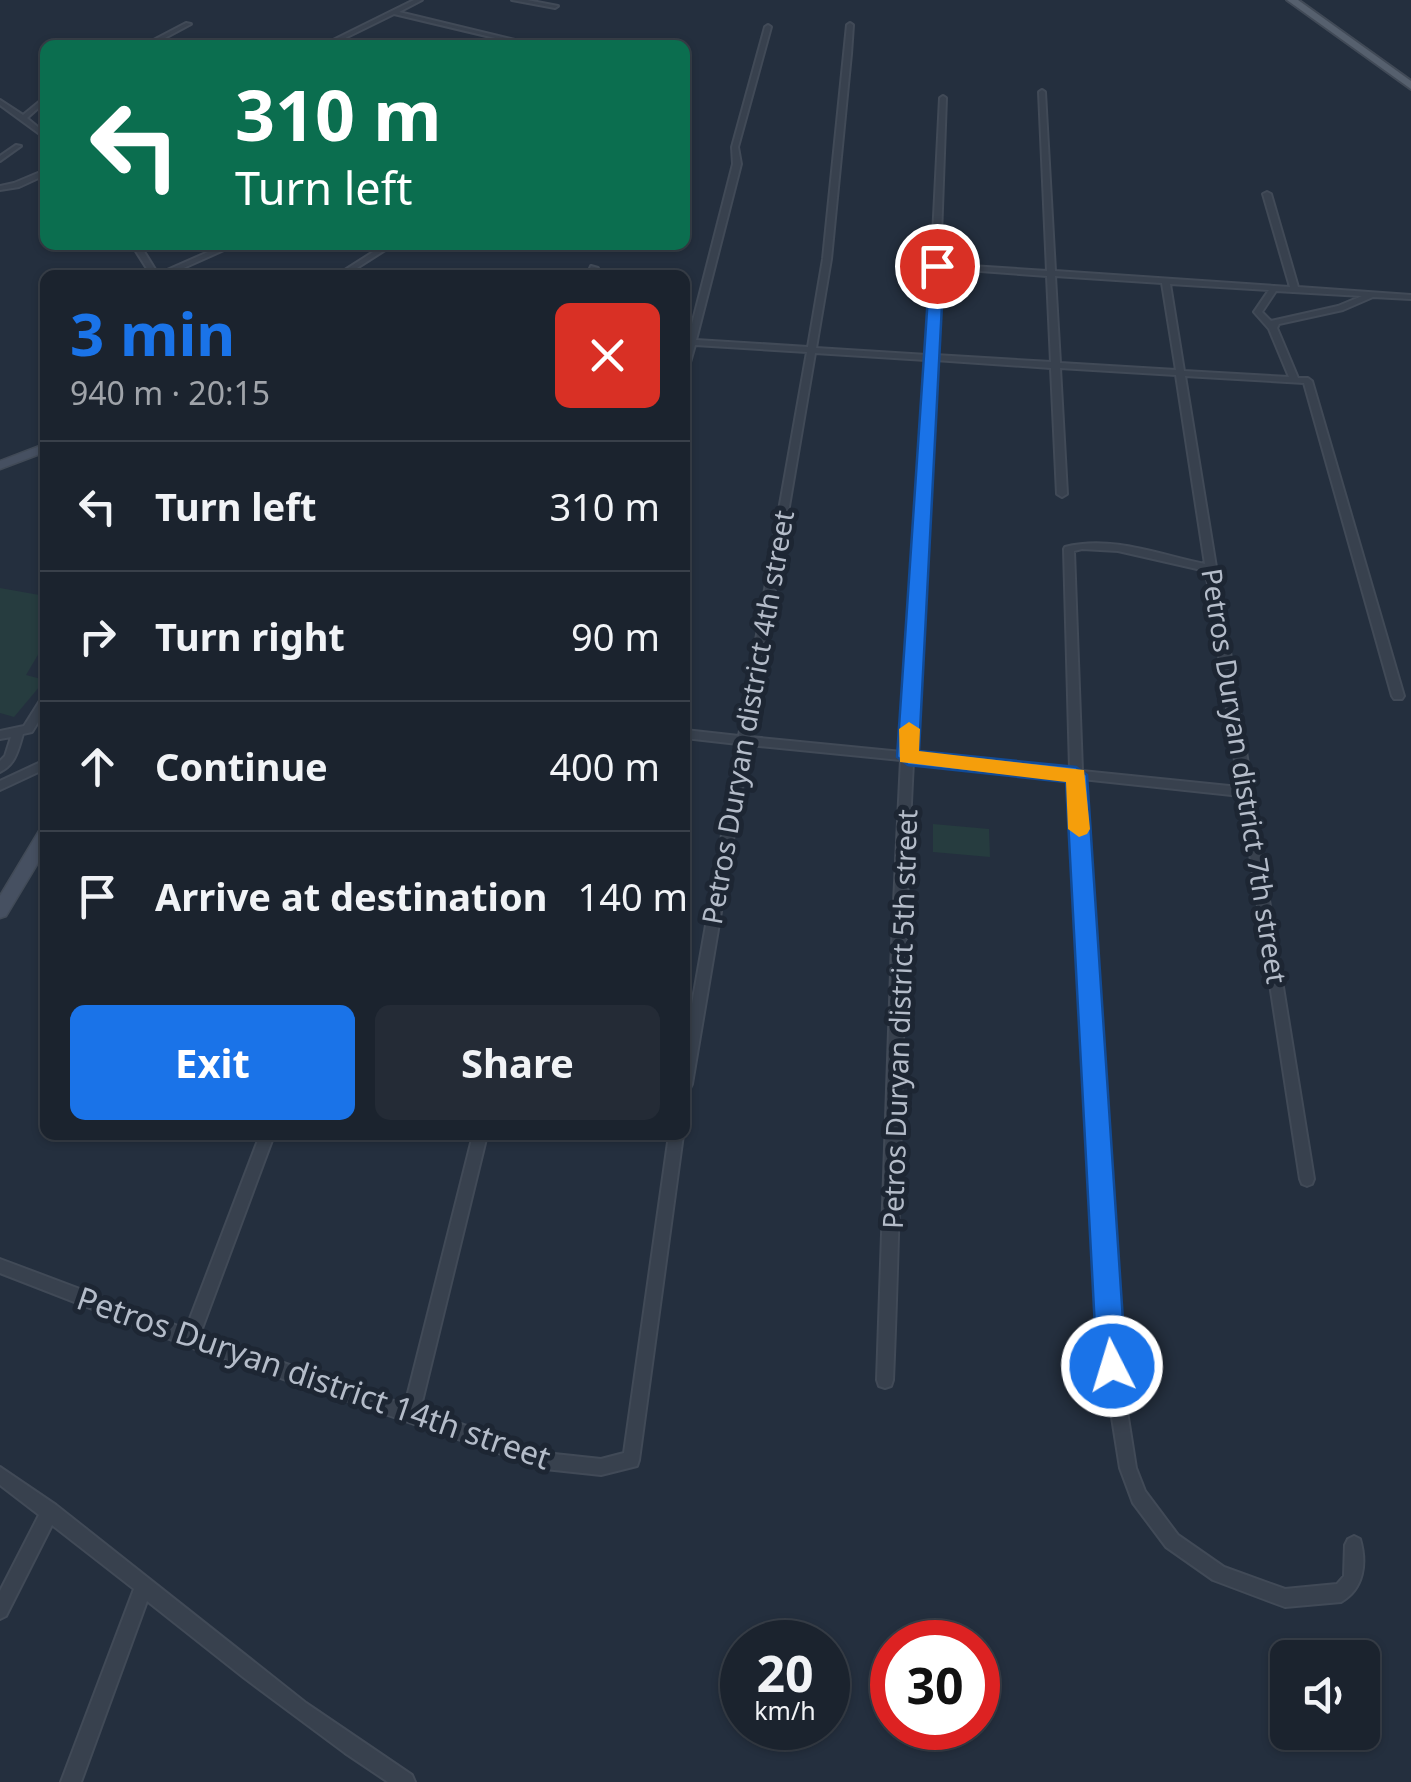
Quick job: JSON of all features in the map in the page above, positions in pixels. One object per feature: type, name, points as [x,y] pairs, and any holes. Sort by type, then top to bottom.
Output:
[{"type":"main road","points":[[1292,0],[1411,86]]},
{"type":"main road","points":[[0,465],[40,450]]},
{"type":"main road","points":[[0,911],[9,888],[40,843]]},
{"type":"street","points":[[337,40],[419,0]]},
{"type":"street","points":[[515,0],[555,6]]},
{"type":"street","points":[[394,13],[512,40]]},
{"type":"street","points":[[157,40],[188,24]]},
{"type":"street","name":"Petros Duryan district 4th street","points":[[690,1055],[827,259],[832,168],[845,93],[850,25]]},
{"type":"street","points":[[690,334],[738,164],[735,147],[768,27]]},
{"type":"street","points":[[1042,92],[1062,494]]},
{"type":"street","name":"Petros Duryan district 5th street","points":[[885,1380],[895,1190],[900,884],[937,266],[943,98]]},
{"type":"street","points":[[0,102],[40,132]]},
{"type":"street","points":[[23,118],[40,102]]},
{"type":"street","points":[[0,159],[18,146]]},
{"type":"street","points":[[0,188],[40,174]]},
{"type":"street","points":[[1268,194],[1295,290]]},
{"type":"street","points":[[170,270],[218,250]]},
{"type":"street","points":[[350,270],[381,250]]},
{"type":"street","points":[[937,266],[1411,297]]},
{"type":"street","name":"Petros Duryan district 7th street","points":[[1166,282],[1308,1179]]},
{"type":"street","points":[[1274,288],[1258,312],[1273,328],[1295,381]]},
{"type":"street","points":[[1273,328],[1275,322],[1340,308],[1373,294]]},
{"type":"street","points":[[690,342],[1308,381],[1366,573],[1398,696]]},
{"type":"street","points":[[1212,568],[1170,562],[1138,552],[1080,546],[1069,549],[1076,775],[1112,1366],[1128,1468],[1139,1496],[1172,1541],[1218,1574],[1285,1598],[1341,1593],[1353,1580],[1354,1545]]},
{"type":"street","points":[[0,735],[18,733],[35,723],[40,712]]},
{"type":"street","points":[[0,768],[10,758],[18,733]]},
{"type":"street","points":[[690,734],[1248,792]]},
{"type":"street","points":[[0,786],[40,766]]},
{"type":"street","points":[[190,1339],[265,1140]]},
{"type":"street","points":[[411,1415],[479,1140]]},
{"type":"street","name":"Petros Duryan district 14th street","points":[[0,1266],[190,1339],[546,1461],[601,1468],[632,1460],[675,1140]]},
{"type":"street","points":[[0,1475],[50,1511],[234,1663],[384,1776],[405,1782]]},
{"type":"street","points":[[0,1610],[50,1511]]},
{"type":"street","points":[[71,1782],[142,1588]]},
{"type":"green space","points":[[0,588],[40,595],[40,651],[26,675],[40,679],[40,686],[14,717],[0,713]]},
{"type":"green space","points":[[933,824],[989,829],[990,857],[933,852]]},
{"type":"slow traffic","points":[[909,729],[908,757],[1076,775],[1079,829]]},
{"type":"route","points":[[937,266],[908,757],[1076,775],[1112,1366]]}]
